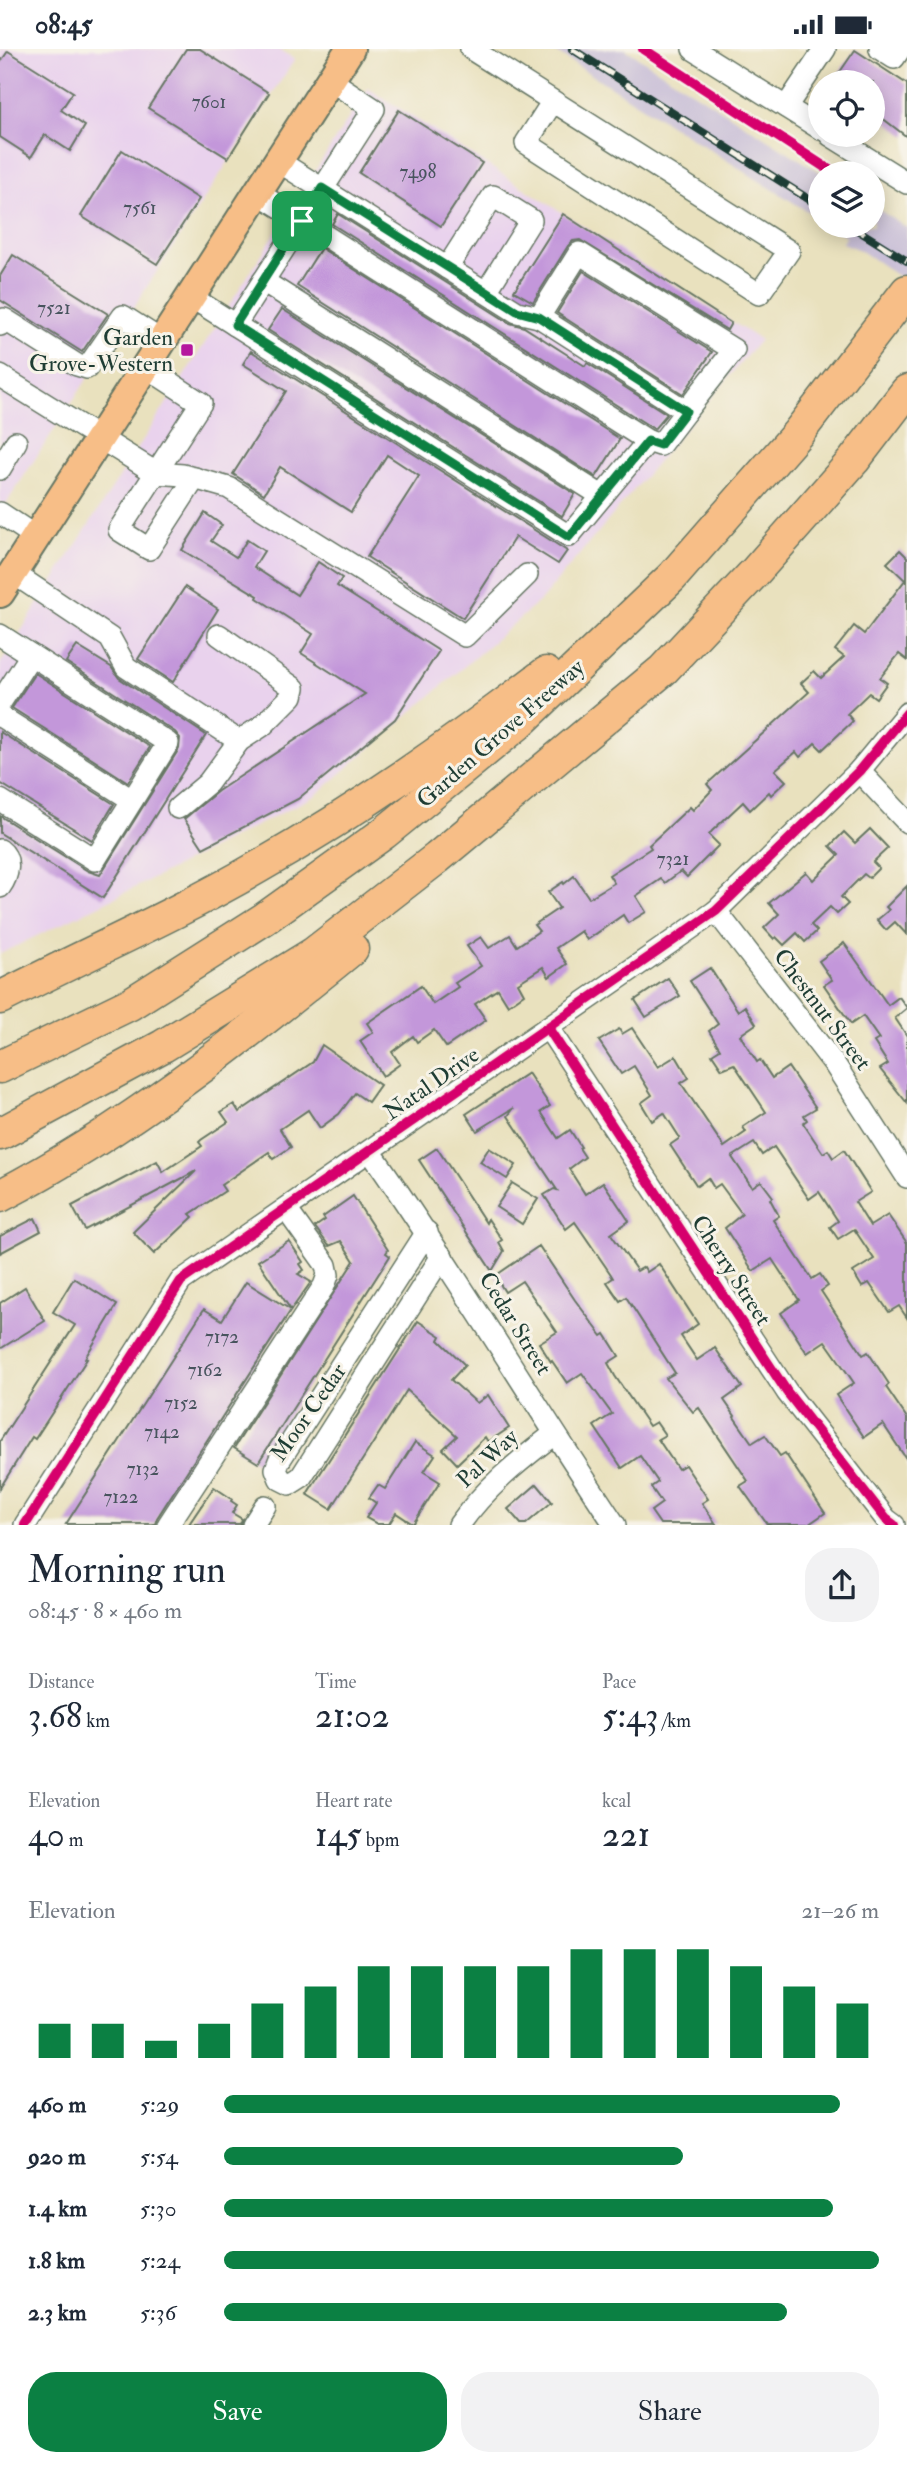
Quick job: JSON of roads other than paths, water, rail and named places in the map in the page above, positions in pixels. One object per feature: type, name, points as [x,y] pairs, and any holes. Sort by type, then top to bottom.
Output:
[{"type":"highway","name":"Garden Grove Freeway","points":[[0,1067],[130,1004],[264,919],[384,833],[518,724],[672,577],[798,433],[900,300]]},
{"type":"highway","points":[[0,1196],[77,1151],[262,1022],[416,898],[663,670],[755,572],[854,460],[907,391]]},
{"type":"highway","points":[[0,998],[175,912],[259,867],[361,806],[445,749],[672,577]]},
{"type":"highway","points":[[0,1134],[163,1046],[313,954],[437,858],[663,670]]},
{"type":"main road","points":[[6,583],[258,193],[345,51]]},
{"type":"street","points":[[471,49],[553,101],[789,251],[759,294],[526,143],[553,101]]},
{"type":"street","points":[[693,49],[808,121]]},
{"type":"street","points":[[786,107],[825,49]]},
{"type":"street","points":[[880,49],[894,58],[900,49]]},
{"type":"street","points":[[235,325],[373,109],[330,79]]},
{"type":"street","points":[[849,147],[907,183]]},
{"type":"street","points":[[278,161],[517,311],[539,317],[686,411]]},
{"type":"street","points":[[258,193],[648,441],[660,445],[734,351],[579,253],[539,317]]},
{"type":"street","points":[[447,268],[493,196],[531,220],[486,292]]},
{"type":"street","points":[[263,281],[602,496]]},
{"type":"street","points":[[191,297],[569,537],[648,441]]},
{"type":"street","points":[[0,325],[4,319],[86,368],[96,358],[123,316],[162,341]]},
{"type":"street","points":[[146,367],[201,403],[119,530],[149,549],[195,478]]},
{"type":"street","points":[[0,376],[156,473],[183,475],[229,488],[465,636],[527,575]]},
{"type":"street","points":[[0,469],[16,442]]},
{"type":"street","points":[[0,513],[36,537]]},
{"type":"street","points":[[6,583],[110,638],[126,667],[239,741]]},
{"type":"street","points":[[0,635],[168,743],[95,860],[0,800]]},
{"type":"street","points":[[178,808],[208,783],[239,741],[262,726],[292,696],[293,688],[219,635]]},
{"type":"street","points":[[0,703],[31,655]]},
{"type":"street","name":"Natal Drive","points":[[25,1524],[181,1281],[716,911],[859,771],[907,713]]},
{"type":"street","points":[[0,716],[132,800]]},
{"type":"street","points":[[859,771],[907,822]]},
{"type":"street","points":[[0,850],[4,852],[7,860],[7,877],[0,887]]},
{"type":"street","name":"Chestnut Street","points":[[716,911],[835,1065],[907,1177]]},
{"type":"street","name":"Cherry Street","points":[[548,1028],[787,1392],[886,1519],[894,1524]]},
{"type":"street","name":"Cedar Street","points":[[370,1151],[427,1232],[554,1434],[615,1524]]},
{"type":"street","points":[[168,1524],[324,1286],[328,1275],[326,1265],[286,1209]]},
{"type":"street","name":"Moor Cedar","points":[[427,1232],[279,1461],[276,1469],[280,1479],[290,1484],[301,1477],[442,1256]]},
{"type":"street","name":"Pal Way","points":[[459,1524],[476,1501],[509,1469],[554,1434]]},
{"type":"street","points":[[253,1524],[265,1506]]},
{"type":"railway","points":[[572,49],[808,199]]},
{"type":"railway","points":[[870,238],[907,261]]},
{"type":"place","name":"Garden Grove-Western","points":[[187,350]]}]
